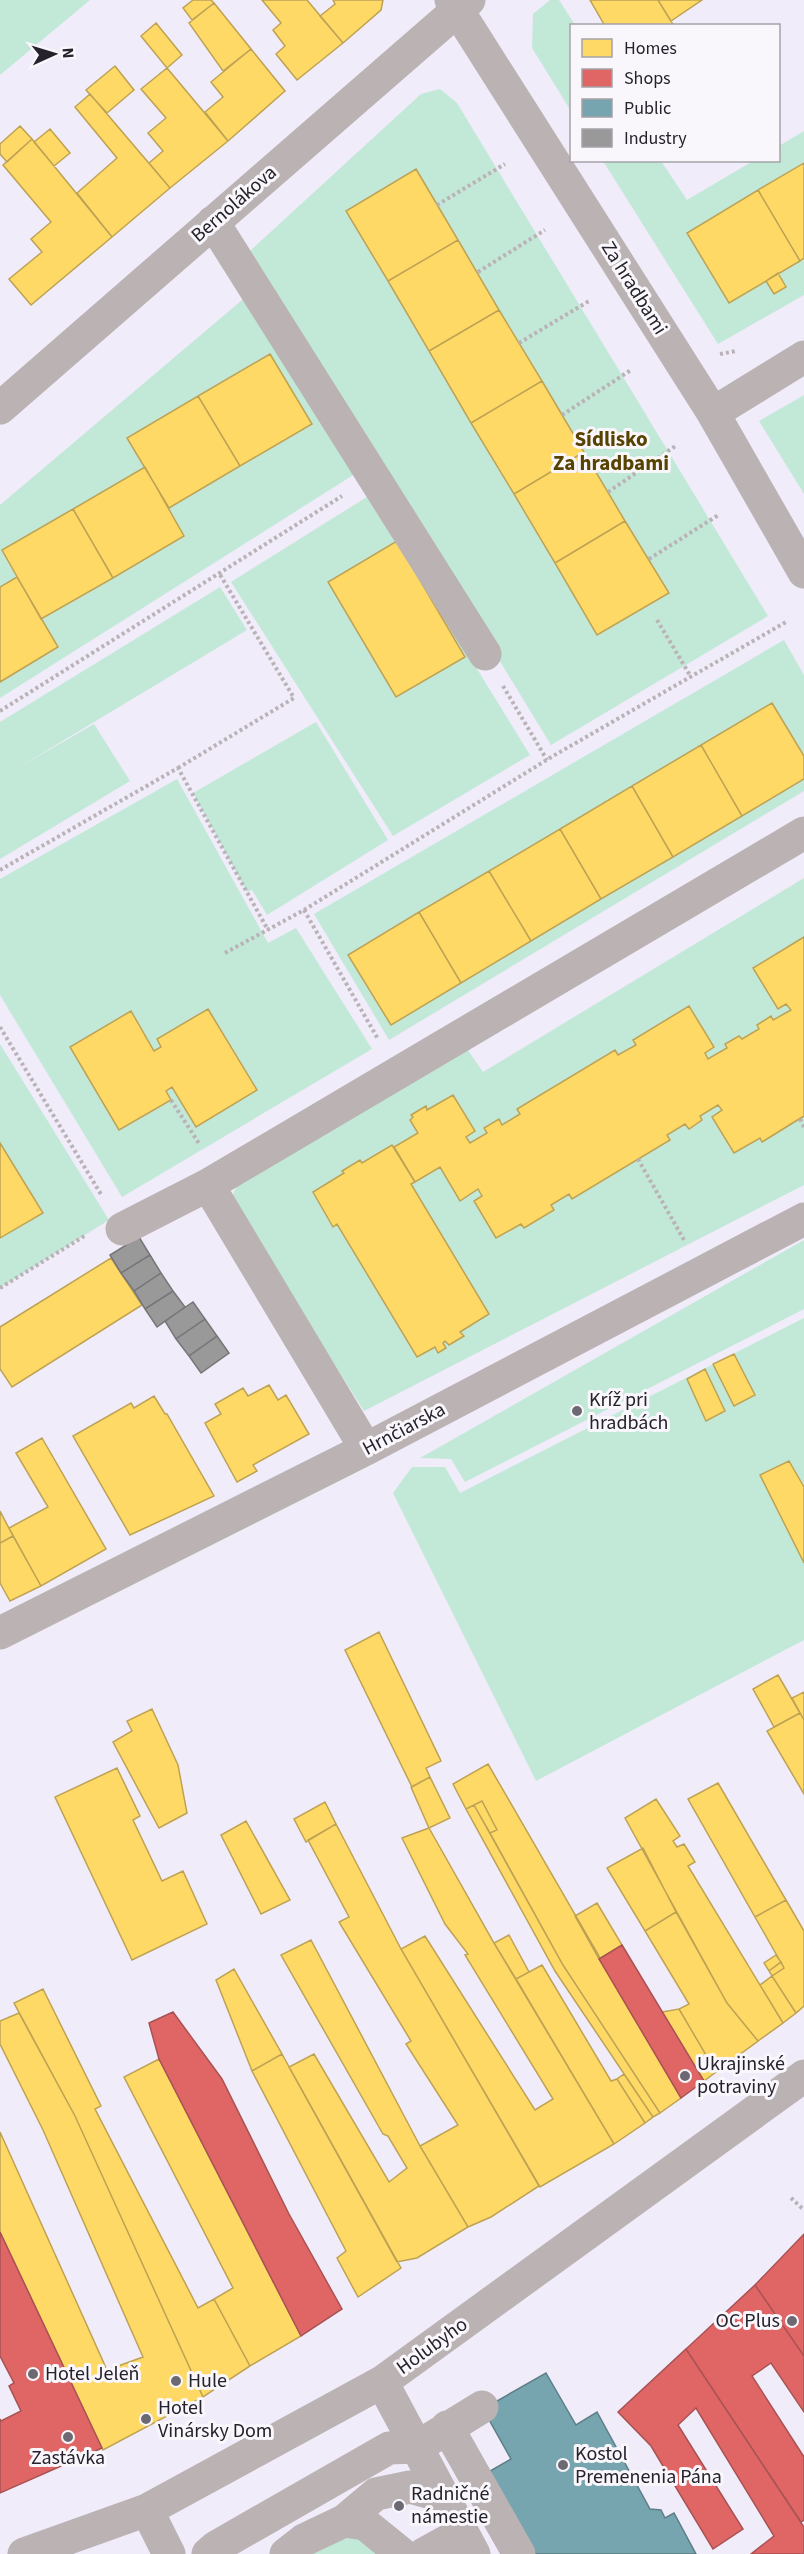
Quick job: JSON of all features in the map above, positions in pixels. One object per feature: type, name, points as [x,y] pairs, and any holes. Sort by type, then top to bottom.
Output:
[{"type":"street","name":"Bernolákova","points":[[0,408],[459,3]]},
{"type":"street","name":"Za hradbami","points":[[459,3],[713,413],[804,572]]},
{"type":"street","points":[[213,222],[485,654]]},
{"type":"street","points":[[713,413],[804,357]]},
{"type":"street","points":[[123,1229],[208,1185],[804,833]]},
{"type":"street","points":[[208,1185],[366,1449]]},
{"type":"street","name":"Hrnčiarska","points":[[0,1634],[366,1449],[804,1219]]},
{"type":"street","name":"Holubyho","points":[[24,2554],[147,2510],[382,2382],[804,2076]]},
{"type":"street","points":[[382,2382],[468,2543],[424,2554]]},
{"type":"street","points":[[208,2554],[216,2547],[389,2448],[417,2447],[482,2407]]},
{"type":"street","points":[[447,2427],[519,2554]]},
{"type":"street","points":[[286,2554],[304,2540],[344,2521],[376,2494],[410,2487],[443,2496]]},
{"type":"street","points":[[147,2510],[170,2554]]},
{"type":"street","points":[[344,2521],[365,2524],[402,2554]]},
{"type":"path","points":[[437,205],[505,164]]},
{"type":"path","points":[[478,272],[545,230]]},
{"type":"path","points":[[519,343],[589,301]]},
{"type":"path","points":[[562,415],[631,370]]},
{"type":"path","points":[[608,492],[677,445]]},
{"type":"path","points":[[0,711],[373,477]]},
{"type":"path","points":[[649,559],[720,514]]},
{"type":"path","points":[[0,870],[178,768],[294,698],[219,573]]},
{"type":"path","points":[[657,620],[691,677]]},
{"type":"path","points":[[225,953],[304,910],[547,760],[786,622]]},
{"type":"path","points":[[485,654],[547,760]]},
{"type":"path","points":[[178,768],[268,930]]},
{"type":"path","points":[[304,910],[380,1042]]},
{"type":"path","points":[[0,1027],[123,1229]]},
{"type":"path","points":[[171,1100],[202,1149]]},
{"type":"path","points":[[800,1119],[804,1126]]},
{"type":"path","points":[[638,1159],[687,1246]]},
{"type":"path","points":[[791,2198],[804,2210]]},
{"type":"green space","points":[[0,0],[90,0],[0,75]]},
{"type":"green space","points":[[550,0],[559,0],[574,24],[570,24],[570,109],[532,48],[533,14]]},
{"type":"green space","points":[[440,89],[457,103],[768,616],[551,745],[250,251],[421,94]]},
{"type":"green space","points":[[804,131],[804,295],[718,344],[604,162],[662,162],[687,200],[751,162],[780,162],[780,145]]},
{"type":"green space","points":[[248,295],[358,472],[0,698],[0,505]]},
{"type":"green space","points":[[804,395],[804,494],[759,421]]},
{"type":"green space","points":[[370,495],[530,755],[393,836],[231,582]]},
{"type":"green space","points":[[220,587],[247,630],[16,769],[94,724],[130,781],[0,859],[0,722]]},
{"type":"green space","points":[[784,640],[804,675],[804,791],[389,1040],[314,914]]},
{"type":"green space","points":[[316,722],[388,840],[267,915],[252,890],[247,892],[193,793]]},
{"type":"green space","points":[[177,779],[268,943],[296,928],[372,1049],[122,1197],[0,995],[0,879]]},
{"type":"green space","points":[[804,878],[804,1185],[364,1411],[230,1199],[245,1171],[463,1043],[483,1072]]},
{"type":"green space","points":[[0,1044],[109,1220],[0,1288]]},
{"type":"green space","points":[[804,1240],[804,1309],[465,1482],[451,1459],[420,1458]]},
{"type":"green space","points":[[804,1318],[804,1640],[536,1781],[393,1493],[412,1467],[445,1467],[460,1493]]},
{"type":"green space","points":[[341,2530],[390,2554],[301,2554]]},
{"type":"building: Homes","points":[[193,0],[211,0],[214,3],[192,20],[183,8]]},
{"type":"building: Homes","points":[[262,0],[307,0],[343,43],[297,80],[276,54],[285,46],[273,30],[281,23]]},
{"type":"building: Homes","points":[[333,0],[383,0],[381,10],[343,43],[320,16],[335,4]]},
{"type":"building: Homes","points":[[590,0],[658,0],[673,24],[604,24]]},
{"type":"building: Homes","points":[[658,0],[702,0],[671,21]]},
{"type":"building: Homes","points":[[214,3],[251,49],[223,71],[189,23]]},
{"type":"building: Homes","points":[[156,23],[182,55],[167,68],[141,36]]},
{"type":"building: Homes","points":[[251,49],[285,91],[228,141],[205,112],[223,97],[211,82]]},
{"type":"building: Homes","points":[[115,66],[134,90],[107,113],[86,90]]},
{"type":"building: Homes","points":[[167,68],[228,141],[170,188],[149,163],[163,151],[148,133],[166,118],[141,89]]},
{"type":"building: Homes","points":[[90,94],[170,188],[112,237],[77,193],[117,158],[75,107]]},
{"type":"building: Homes","points":[[20,126],[32,139],[7,162],[0,154],[0,144]]},
{"type":"building: Homes","points":[[50,129],[70,153],[54,166],[34,142]]},
{"type":"building: Homes","points":[[32,139],[112,237],[31,305],[9,279],[42,252],[31,239],[51,222],[3,165]]},
{"type":"building: Homes","points":[[804,163],[804,258],[800,261],[758,190]]},
{"type":"building: Homes","points":[[416,169],[458,240],[388,281],[346,211]]},
{"type":"building: Homes","points":[[758,190],[800,261],[729,303],[687,233]]},
{"type":"building: Homes","points":[[458,240],[499,310],[429,351],[388,281]]},
{"type":"building: Homes","points":[[778,273],[786,287],[774,294],[766,281]]},
{"type":"building: Homes","points":[[499,310],[542,381],[471,423],[429,351]]},
{"type":"building: Homes","points":[[270,354],[312,424],[240,466],[198,396]]},
{"type":"building: Homes","points":[[542,381],[584,452],[514,494],[471,423]]},
{"type":"building: Homes","points":[[198,396],[240,466],[169,508],[127,438]]},
{"type":"building: Homes","points":[[584,452],[625,521],[555,563],[514,494]]},
{"type":"building: Homes","points":[[145,467],[184,536],[113,578],[73,509]]},
{"type":"building: Homes","points":[[73,509],[113,578],[41,619],[2,550]]},
{"type":"building: Homes","points":[[625,521],[669,593],[597,635],[555,563]]},
{"type":"building: Homes","points":[[397,541],[465,657],[396,697],[328,582]]},
{"type":"building: Homes","points":[[17,577],[58,647],[0,682],[0,587]]},
{"type":"building: Homes","points":[[772,703],[804,756],[804,779],[742,816],[701,745]]},
{"type":"building: Homes","points":[[701,745],[742,816],[673,857],[632,786]]},
{"type":"building: Homes","points":[[632,786],[673,857],[601,899],[560,829]]},
{"type":"building: Homes","points":[[560,829],[601,899],[531,941],[489,871]]},
{"type":"building: Homes","points":[[489,871],[531,941],[461,983],[419,912]]},
{"type":"building: Homes","points":[[419,912],[461,983],[391,1025],[348,955]]},
{"type":"building: Homes","points":[[804,937],[804,1116],[762,1142],[760,1138],[734,1153],[712,1117],[722,1110],[718,1105],[700,1116],[702,1120],[689,1129],[685,1124],[667,1135],[670,1140],[572,1199],[569,1194],[551,1205],[554,1210],[524,1228],[521,1224],[496,1238],[474,1201],[482,1196],[478,1189],[460,1201],[440,1167],[415,1182],[394,1147],[418,1133],[410,1120],[413,1117],[411,1115],[426,1106],[427,1110],[453,1095],[475,1131],[466,1137],[470,1143],[487,1133],[484,1128],[499,1119],[502,1125],[520,1114],[517,1109],[615,1050],[618,1055],[636,1045],[633,1040],[689,1006],[714,1047],[705,1053],[708,1059],[727,1048],[725,1044],[739,1036],[742,1039],[759,1029],[757,1025],[771,1016],[773,1020],[791,1010],[786,1004],[778,1009],[753,968]]},
{"type":"building: Homes","points":[[208,1009],[257,1090],[196,1127],[172,1087],[166,1091],[171,1100],[119,1130],[70,1047],[131,1011],[154,1051],[161,1047],[157,1039]]},
{"type":"building: Homes","points":[[0,1143],[43,1213],[0,1238]]},
{"type":"building: Homes","points":[[392,1145],[415,1182],[411,1184],[489,1314],[460,1332],[464,1336],[449,1345],[445,1341],[443,1343],[446,1348],[438,1353],[435,1347],[417,1357],[337,1224],[333,1227],[313,1192],[360,1160],[362,1163]]},
{"type":"building: Homes","points":[[111,1258],[142,1305],[12,1387],[0,1369],[0,1327]]},
{"type":"building: Homes","points":[[734,1354],[755,1395],[734,1406],[713,1364]]},
{"type":"building: Homes","points":[[705,1369],[725,1411],[706,1421],[687,1379]]},
{"type":"building: Homes","points":[[269,1385],[278,1400],[286,1395],[309,1434],[253,1465],[257,1471],[237,1482],[205,1423],[221,1414],[215,1404],[243,1388],[248,1396]]},
{"type":"building: Homes","points":[[154,1396],[167,1414],[214,1496],[130,1535],[73,1436],[131,1403],[134,1408]]},
{"type":"building: Homes","points":[[42,1438],[106,1549],[41,1586],[9,1528],[48,1507],[16,1453]]},
{"type":"building: Homes","points":[[789,1461],[804,1487],[804,1563],[760,1475]]},
{"type":"building: Homes","points":[[0,1511],[13,1536],[0,1543]]},
{"type":"building: Homes","points":[[13,1536],[41,1586],[10,1601],[0,1583],[0,1543]]},
{"type":"building: Homes","points":[[379,1632],[441,1761],[426,1768],[430,1777],[412,1787],[345,1650]]},
{"type":"building: Homes","points":[[778,1675],[800,1713],[774,1727],[753,1689]]},
{"type":"building: Homes","points":[[804,1692],[804,1720],[792,1698]]},
{"type":"building: Homes","points":[[152,1709],[178,1765],[187,1813],[159,1828],[113,1742],[132,1731],[127,1721]]},
{"type":"building: Homes","points":[[800,1713],[804,1720],[804,1794],[767,1731]]},
{"type":"building: Homes","points":[[488,1764],[681,2098],[660,2113],[563,1965],[490,1833],[497,1830],[482,1801],[466,1809],[453,1784]]},
{"type":"building: Homes","points":[[117,1768],[140,1816],[133,1820],[162,1881],[183,1871],[207,1924],[132,1960],[55,1797]]},
{"type":"building: Homes","points":[[430,1777],[450,1818],[429,1828],[411,1787]]},
{"type":"building: Homes","points":[[718,1783],[786,1900],[755,1917],[688,1799]]},
{"type":"building: Homes","points":[[656,1799],[680,1836],[673,1841],[677,1847],[684,1844],[695,1862],[688,1866],[783,2023],[758,2041],[727,2003],[625,1818]]},
{"type":"building: Homes","points":[[482,1801],[497,1830],[490,1833],[474,1805]]},
{"type":"building: Homes","points":[[325,1802],[336,1824],[306,1842],[294,1819]]},
{"type":"building: Homes","points":[[474,1805],[563,1965],[660,2113],[653,2117],[555,1971],[466,1809]]},
{"type":"building: Homes","points":[[246,1821],[290,1900],[261,1914],[221,1835]]},
{"type":"building: Homes","points":[[336,1824],[401,1949],[539,2186],[491,2217],[468,2227],[420,2146],[458,2125],[406,2044],[411,2041],[339,1922],[349,1917],[308,1840]]},
{"type":"building: Homes","points":[[429,1828],[494,1943],[614,2144],[540,2187],[401,1949],[425,1936],[535,2110],[553,2099],[465,1955],[468,1954],[445,1924],[402,1838]]},
{"type":"building: Homes","points":[[643,1848],[676,1912],[645,1931],[607,1868]]},
{"type":"building: Homes","points":[[786,1900],[804,1931],[804,2006],[796,2013],[772,1976],[784,1968],[755,1917]]},
{"type":"building: Homes","points":[[597,1903],[622,1945],[599,1959],[575,1916]]},
{"type":"building: Homes","points":[[676,1912],[727,2003],[758,2041],[716,2072],[679,2009],[689,2004],[645,1931]]},
{"type":"building: Homes","points":[[509,1935],[529,1972],[516,1979],[494,1943]]},
{"type":"building: Homes","points":[[311,1940],[420,2146],[468,2227],[417,2258],[397,2262],[289,2067],[314,2054],[389,2182],[407,2168],[388,2136],[383,2134],[281,1955]]},
{"type":"building: Homes","points":[[776,1955],[781,1962],[769,1971],[764,1963]]},
{"type":"building: Homes","points":[[781,1962],[784,1968],[772,1976],[769,1971]]},
{"type":"building: Homes","points":[[542,1965],[611,2081],[617,2079],[645,2123],[614,2144],[516,1979]]},
{"type":"building: Homes","points":[[234,1969],[282,2054],[252,2071],[216,1980]]},
{"type":"building: Homes","points":[[772,1976],[796,2013],[783,2023],[760,1985]]},
{"type":"building: Homes","points":[[43,1989],[101,2106],[95,2109],[198,2308],[214,2299],[250,2366],[203,2397],[75,2116],[14,2003]]},
{"type":"building: Homes","points":[[679,2009],[716,2072],[704,2081],[662,2012]]},
{"type":"building: Homes","points":[[19,2013],[75,2116],[203,2397],[103,2450],[0,2232],[0,2132],[107,2370],[143,2357],[43,2130],[0,2044],[0,2021]]},
{"type":"building: Homes","points":[[282,2054],[401,2268],[358,2297],[337,2258],[346,2251],[252,2071]]},
{"type":"building: Homes","points":[[159,2059],[301,2336],[250,2366],[214,2299],[233,2288],[124,2077]]},
{"type":"building: Homes","points":[[624,2074],[653,2117],[645,2123],[617,2079]]},
{"type":"building: Shops","points":[[622,1945],[704,2081],[681,2098],[599,1959]]},
{"type":"building: Shops","points":[[173,2012],[222,2079],[289,2214],[342,2309],[301,2336],[159,2059],[149,2023]]},
{"type":"building: Shops","points":[[0,2232],[102,2448],[0,2493],[0,2419],[1,2421],[21,2411],[9,2386],[14,2383],[0,2356]]},
{"type":"building: Shops","name":"OC Plus","points":[[804,2234],[804,2356],[755,2285]]},
{"type":"building: Shops","points":[[755,2285],[804,2356],[804,2412],[771,2363],[752,2376],[804,2457],[804,2520],[801,2522],[686,2349]]},
{"type":"building: Shops","points":[[686,2349],[804,2527],[804,2554],[751,2554],[774,2536],[696,2408],[678,2425],[743,2529],[713,2549],[651,2446],[618,2412]]},
{"type":"building: Public","name":"Kostol Premenenia Pána","points":[[546,2373],[576,2425],[597,2412],[650,2509],[661,2510],[665,2518],[674,2513],[696,2554],[532,2554],[490,2471],[511,2459],[483,2409]]},
{"type":"building: Industry","points":[[139,1237],[150,1255],[121,1273],[110,1255]]},
{"type":"building: Industry","points":[[150,1255],[161,1273],[134,1291],[121,1273]]},
{"type":"building: Industry","points":[[161,1273],[173,1291],[145,1309],[134,1291]]},
{"type":"building: Industry","points":[[173,1291],[185,1307],[157,1327],[145,1309]]},
{"type":"building: Industry","points":[[193,1302],[205,1319],[176,1339],[165,1321]]},
{"type":"building: Industry","points":[[205,1319],[217,1336],[189,1356],[176,1339]]},
{"type":"building: Industry","points":[[217,1336],[229,1353],[201,1373],[189,1356]]},
{"type":"place","name":"Kríž pri hradbách","points":[[577,1411]]},
{"type":"place","name":"Ukrajinské potraviny","points":[[685,2076]]},
{"type":"place","name":"OC Plus","points":[[792,2321]]},
{"type":"place","name":"Hotel Jeleň","points":[[33,2374]]},
{"type":"place","name":"Hule","points":[[176,2381]]},
{"type":"place","name":"Hotel Vinársky Dom","points":[[146,2419]]},
{"type":"place","name":"Zastávka","points":[[68,2437]]},
{"type":"place","name":"Kostol Premenenia Pána","points":[[563,2465]]},
{"type":"place","name":"Radničné námestie","points":[[399,2506]]},
{"type":"district","name":"Sídlisko Za hradbami","points":[[611,451]]}]
